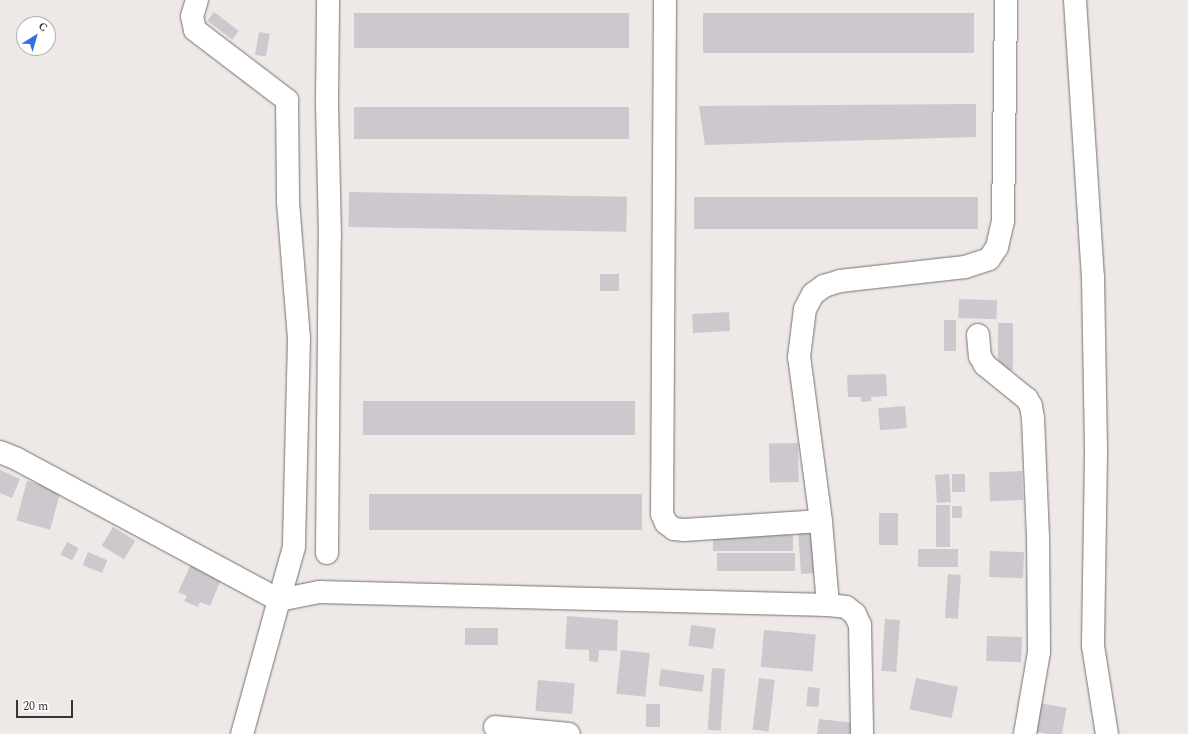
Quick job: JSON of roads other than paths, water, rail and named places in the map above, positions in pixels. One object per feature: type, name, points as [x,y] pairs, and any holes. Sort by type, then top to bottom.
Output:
[{"type":"street","points":[[198,0],[192,16],[195,30],[287,100],[288,202],[299,345],[294,547],[242,734]]},
{"type":"street","points":[[327,553],[330,236],[327,102],[328,0]]},
{"type":"street","points":[[665,0],[662,514],[666,523],[674,529],[684,530],[821,521]]},
{"type":"street","points":[[828,605],[821,521],[799,357],[805,309],[813,294],[824,286],[840,281],[965,267],[989,259],[997,247],[1003,221],[1006,0]]},
{"type":"street","points":[[1075,0],[1093,277],[1096,453],[1093,646],[1107,734]]},
{"type":"street","points":[[978,335],[980,356],[985,365],[1027,399],[1031,406],[1038,536],[1039,652],[1025,734]]},
{"type":"street","points":[[0,452],[17,458],[279,600],[319,592],[828,605],[846,607],[855,614],[860,624],[862,734]]},
{"type":"street","points":[[495,727],[569,734]]}]
